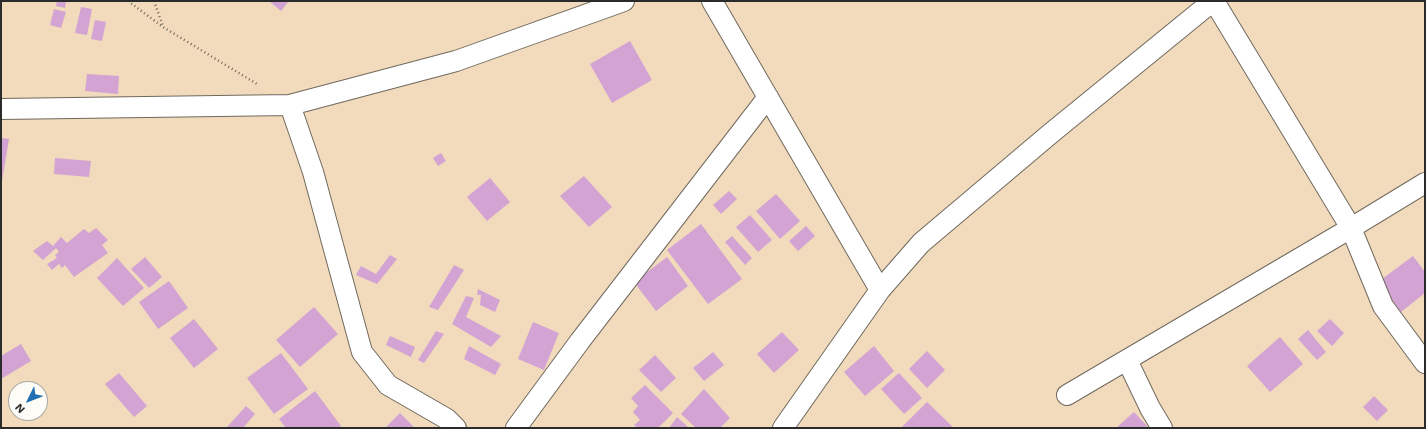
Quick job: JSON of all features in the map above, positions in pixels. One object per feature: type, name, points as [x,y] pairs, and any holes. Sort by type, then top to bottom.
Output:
[{"type":"street","points":[[1,109],[290,105],[456,61],[624,1]]},
{"type":"street","points":[[712,1],[880,290]]},
{"type":"street","points":[[783,428],[880,290],[921,243],[1050,134],[1213,1],[1351,228],[1383,306],[1425,363]]},
{"type":"street","points":[[516,428],[580,341],[768,97]]},
{"type":"street","points":[[290,105],[312,172],[362,352],[388,385],[446,419],[456,428]]},
{"type":"street","points":[[1067,395],[1425,183]]},
{"type":"street","points":[[1127,360],[1150,408],[1162,428]]},
{"type":"path","points":[[128,1],[163,27],[258,85]]},
{"type":"path","points":[[154,1],[163,27]]},
{"type":"building","points":[[57,1],[66,1],[65,8],[56,6]]},
{"type":"building","points":[[269,1],[289,1],[281,11]]},
{"type":"building","points":[[81,7],[92,9],[87,35],[75,33]]},
{"type":"building","points":[[54,9],[66,12],[61,28],[50,25]]},
{"type":"building","points":[[95,20],[106,22],[102,41],[91,39]]},
{"type":"building","points":[[630,41],[652,80],[612,103],[590,64]]},
{"type":"building","points":[[87,74],[119,76],[118,94],[85,91]]},
{"type":"building","points":[[1,138],[9,139],[2,181],[1,181]]},
{"type":"building","points":[[441,153],[446,161],[438,166],[433,158]]},
{"type":"building","points":[[55,158],[91,161],[89,177],[54,174]]},
{"type":"building","points":[[584,176],[612,207],[589,227],[560,196]]},
{"type":"building","points":[[490,178],[510,202],[487,221],[467,197]]},
{"type":"building","points":[[729,191],[737,199],[721,214],[713,205]]},
{"type":"building","points":[[776,194],[800,221],[780,239],[756,211]]},
{"type":"building","points":[[750,215],[772,240],[758,252],[736,227]]},
{"type":"building","points":[[701,224],[742,279],[708,304],[667,250]]},
{"type":"building","points":[[806,226],[815,236],[798,251],[789,241]]},
{"type":"building","points":[[96,228],[108,240],[102,245],[108,253],[74,277],[65,265],[62,268],[59,264],[52,270],[47,264],[57,258],[55,255],[59,252],[56,248],[43,260],[33,251],[47,241],[53,246],[61,237],[67,243],[84,229],[89,233]]},
{"type":"building","points":[[732,236],[752,258],[745,265],[725,242]]},
{"type":"building","points":[[390,255],[397,259],[377,284],[356,275],[361,266],[376,274]]},
{"type":"building","points":[[1413,256],[1425,272],[1425,293],[1401,312],[1378,282]]},
{"type":"building","points":[[145,257],[162,277],[149,288],[131,269]]},
{"type":"building","points":[[667,257],[688,286],[656,311],[634,282]]},
{"type":"building","points":[[117,258],[144,288],[123,306],[97,278]]},
{"type":"building","points":[[454,265],[464,270],[438,310],[429,307]]},
{"type":"building","points":[[169,281],[188,308],[158,329],[139,302]]},
{"type":"building","points":[[478,289],[500,300],[495,312],[480,305],[481,295],[477,295]]},
{"type":"building","points":[[466,296],[474,298],[466,317],[501,336],[491,347],[452,324]]},
{"type":"building","points":[[314,307],[338,334],[300,367],[276,340]]},
{"type":"building","points":[[194,319],[218,349],[194,368],[170,338]]},
{"type":"building","points":[[1330,319],[1344,333],[1332,346],[1317,331]]},
{"type":"building","points":[[533,322],[559,333],[544,370],[518,359]]},
{"type":"building","points":[[1308,330],[1326,352],[1317,360],[1298,339]]},
{"type":"building","points":[[436,331],[444,334],[424,363],[418,360]]},
{"type":"building","points":[[782,332],[799,350],[774,373],[757,354]]},
{"type":"building","points":[[390,336],[415,347],[411,357],[386,345]]},
{"type":"building","points":[[1280,337],[1303,364],[1270,392],[1247,366]]},
{"type":"building","points":[[21,344],[31,361],[1,379],[1,356]]},
{"type":"building","points":[[469,346],[501,364],[495,375],[464,359]]},
{"type":"building","points":[[874,346],[894,371],[865,396],[844,372]]},
{"type":"building","points":[[927,351],[945,370],[927,388],[909,369]]},
{"type":"building","points":[[713,352],[724,365],[704,381],[693,368]]},
{"type":"building","points":[[281,353],[308,389],[274,414],[247,378]]},
{"type":"building","points":[[655,355],[676,378],[661,392],[639,370]]},
{"type":"building","points":[[119,373],[147,406],[134,417],[105,384]]},
{"type":"building","points":[[899,373],[922,398],[904,414],[881,389]]},
{"type":"building","points":[[645,385],[673,413],[658,428],[638,428],[634,425],[640,420],[633,412],[638,406],[631,398]]},
{"type":"building","points":[[704,389],[730,418],[720,428],[696,428],[681,414]]},
{"type":"building","points":[[315,391],[341,426],[338,428],[286,428],[279,419]]},
{"type":"building","points":[[1374,396],[1388,410],[1377,421],[1363,407]]},
{"type":"building","points":[[927,402],[954,428],[901,428]]},
{"type":"building","points":[[246,406],[255,414],[243,428],[227,427]]},
{"type":"building","points":[[1134,412],[1149,428],[1116,428]]},
{"type":"building","points":[[400,413],[415,428],[385,428]]},
{"type":"building","points":[[677,417],[689,428],[669,428]]}]
